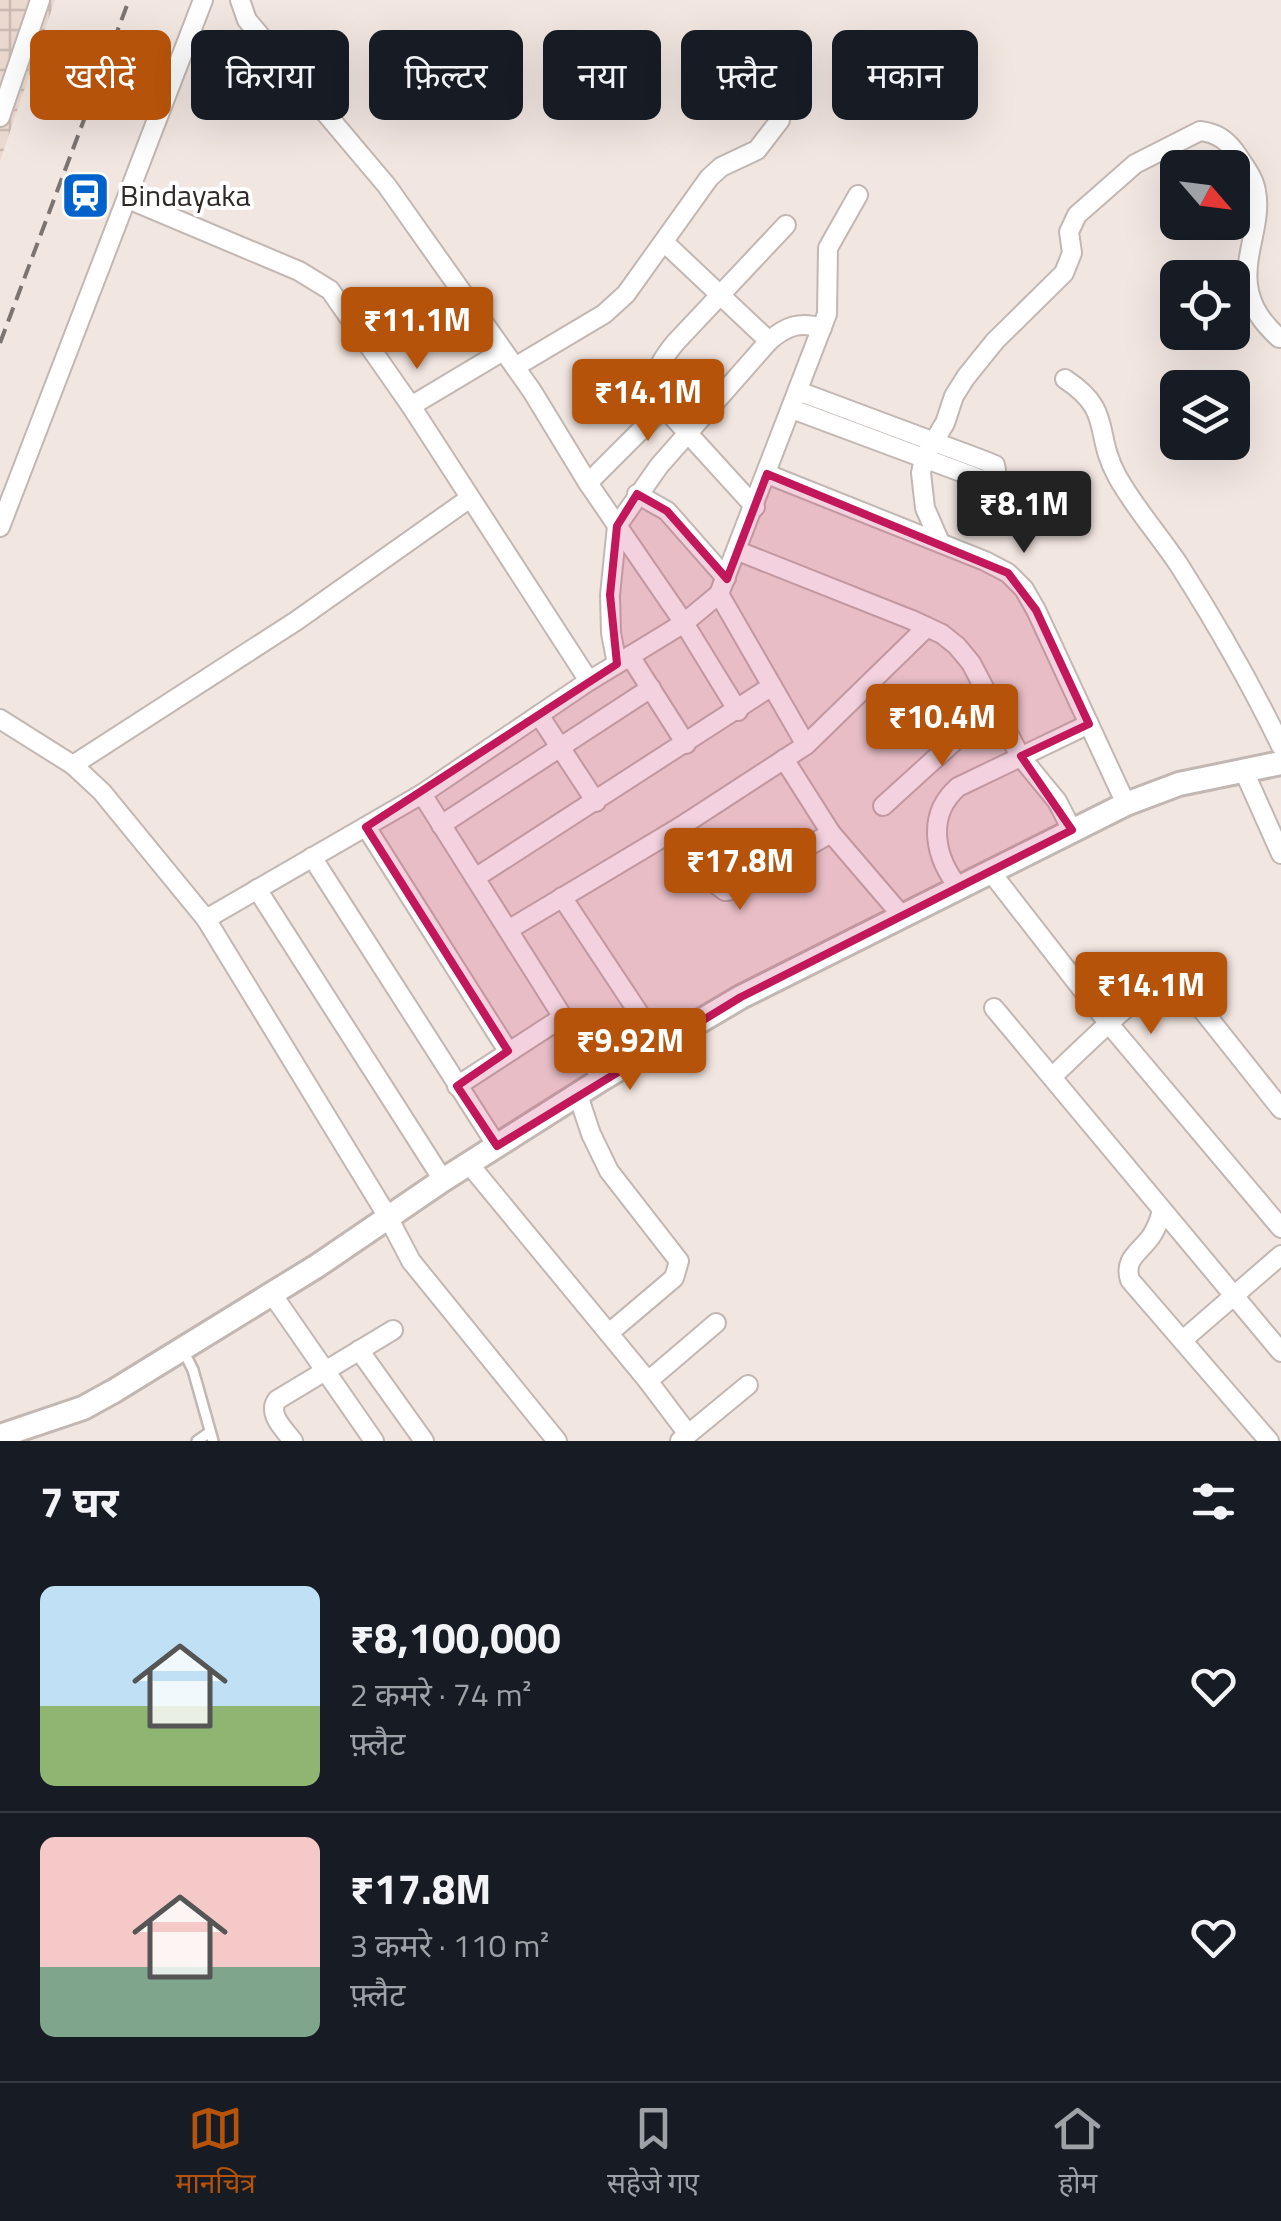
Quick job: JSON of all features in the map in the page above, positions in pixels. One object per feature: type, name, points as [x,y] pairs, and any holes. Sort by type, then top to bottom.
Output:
[{"type":"street","points":[[0,117],[40,0]]},
{"type":"street","points":[[0,526],[203,0]]},
{"type":"street","points":[[240,0],[248,20],[387,186],[515,366],[738,711]]},
{"type":"street","points":[[515,366],[604,314],[626,294],[709,178],[721,167],[757,150],[780,120]]},
{"type":"street","points":[[939,540],[921,490],[929,450],[966,376],[995,341],[1064,273],[1072,252],[1070,232],[1076,215],[1135,164],[1200,131],[1222,138],[1253,180],[1257,193],[1247,257],[1248,286],[1254,308],[1279,338]]},
{"type":"street","points":[[206,919],[422,794],[590,680],[684,623],[722,586],[822,328],[829,292],[828,248],[858,195]]},
{"type":"street","points":[[128,199],[299,271],[330,290],[411,406],[590,680]]},
{"type":"street","points":[[754,507],[664,407],[656,394],[654,379],[660,362],[786,225]]},
{"type":"street","points":[[665,242],[769,341]]},
{"type":"street","points":[[686,744],[650,688],[623,660],[611,633],[610,595],[617,526],[637,494],[769,341],[796,324],[822,328]]},
{"type":"street","points":[[411,406],[503,350]]},
{"type":"street","points":[[1065,378],[1092,400],[1100,416],[1106,454],[1119,480],[1178,563],[1281,746]]},
{"type":"street","points":[[795,400],[929,450]]},
{"type":"street","points":[[588,484],[664,407]]},
{"type":"street","points":[[767,474],[939,540],[1008,573],[1024,589],[1126,804]]},
{"type":"street","points":[[637,494],[667,510],[722,586],[806,745]]},
{"type":"street","points":[[73,764],[296,621],[470,498]]},
{"type":"street","points":[[738,550],[927,627],[957,646],[1020,756],[1056,801],[1072,830]]},
{"type":"street","points":[[508,930],[680,827],[806,745],[927,627]]},
{"type":"street","points":[[475,878],[772,686]]},
{"type":"street","points":[[441,825],[650,688]]},
{"type":"street","points":[[883,806],[992,706]]},
{"type":"street","points":[[539,714],[596,802]]},
{"type":"street","points":[[0,719],[73,764],[102,792],[206,919],[412,1262],[557,1441]]},
{"type":"street","points":[[960,889],[946,872],[938,849],[942,805],[958,787],[1089,724]]},
{"type":"street","points":[[784,759],[830,833],[903,916]]},
{"type":"street","points":[[0,1436],[83,1408],[182,1350],[602,1079],[741,997],[1126,804],[1179,784],[1281,762]]},
{"type":"street","points":[[1243,769],[1281,854]]},
{"type":"street","points":[[422,794],[602,1079]]},
{"type":"street","points":[[680,827],[717,885],[725,891],[830,833]]},
{"type":"street","points":[[366,828],[508,1050]]},
{"type":"street","points":[[312,856],[497,1146]]},
{"type":"street","points":[[990,871],[1109,1024],[1281,1228]]},
{"type":"street","points":[[257,889],[443,1180]]},
{"type":"street","points":[[562,897],[660,1045]]},
{"type":"street","points":[[1052,1077],[1109,1024],[1155,986],[1166,982],[1188,992],[1281,1110]]},
{"type":"street","points":[[994,1008],[1281,1352]]},
{"type":"street","points":[[457,1086],[563,1017]]},
{"type":"street","points":[[578,1095],[590,1134],[609,1172],[679,1260],[674,1278],[609,1334]]},
{"type":"street","points":[[470,1164],[648,1381],[684,1438],[748,1385]]},
{"type":"street","points":[[1162,1210],[1154,1233],[1131,1258],[1128,1274],[1269,1441]]},
{"type":"street","points":[[1184,1339],[1281,1255]]},
{"type":"street","points":[[272,1294],[374,1441]]},
{"type":"street","points":[[648,1381],[716,1323]]},
{"type":"street","points":[[293,1441],[274,1414],[277,1400],[393,1330]]},
{"type":"street","points":[[360,1350],[424,1441]]},
{"type":"lane","points":[[182,1350],[193,1370],[212,1437],[197,1441]]},
{"type":"highlighted area","points":[[767,474],[1008,573],[1036,610],[1089,724],[1021,756],[1072,830],[741,997],[497,1146],[457,1086],[508,1051],[366,827],[617,664],[610,595],[617,526],[637,494],[667,511],[727,579]]},
{"type":"shaded area","points":[[0,0],[55,0],[45,30],[30,30],[30,73],[0,161]]},
{"type":"railway","points":[[0,343],[129,0]]},
{"type":"place","name":"Bindayaka","points":[[85,195]]}]
